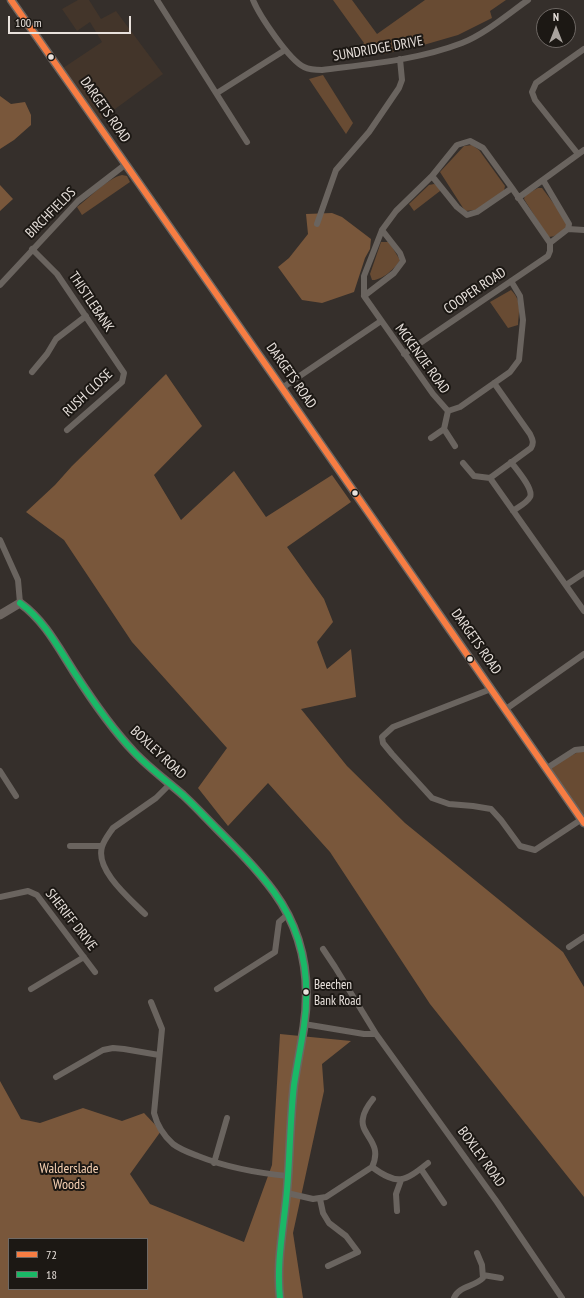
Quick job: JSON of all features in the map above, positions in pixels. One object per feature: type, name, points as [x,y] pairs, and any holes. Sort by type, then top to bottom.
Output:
[{"type":"street","name":"DARGETS ROAD","points":[[11,0],[583,821]]},
{"type":"street","points":[[157,0],[247,142]]},
{"type":"street","name":"SUNDRIDGE DRIVE","points":[[253,0],[285,50],[296,62],[303,67],[312,70],[322,70],[400,59],[433,52],[463,43],[478,35],[528,0]]},
{"type":"street","points":[[578,154],[536,100],[532,92],[536,83],[584,49]]},
{"type":"street","points":[[217,93],[285,50]]},
{"type":"street","points":[[316,224],[336,170],[369,132],[399,88],[402,80],[400,59]]},
{"type":"street","points":[[364,296],[364,276],[382,230],[396,211],[432,176],[457,145],[470,141],[483,148],[550,243]]},
{"type":"street","points":[[518,198],[584,150]]},
{"type":"street","name":"BIRCHFIELDS","points":[[0,285],[78,201],[126,164]]},
{"type":"street","points":[[432,176],[457,206],[467,215],[477,212],[512,188]]},
{"type":"street","points":[[543,180],[568,221],[568,229],[584,230]]},
{"type":"street","name":"COOPER ROAD","points":[[404,354],[548,256],[550,251],[550,243],[568,229]]},
{"type":"street","points":[[364,296],[394,273],[403,261],[400,253],[382,230]]},
{"type":"street","name":"THISTLEBANK","points":[[32,249],[57,274],[124,373]]},
{"type":"street","name":"MCKENZIE ROAD","points":[[364,296],[433,394],[448,411],[460,407],[510,372],[519,360],[523,320],[520,296],[511,281]]},
{"type":"street","points":[[32,372],[48,354],[56,339],[86,316]]},
{"type":"street","points":[[282,388],[381,321]]},
{"type":"street","name":"RUSH CLOSE","points":[[67,430],[122,382],[124,373]]},
{"type":"street","points":[[463,462],[474,476],[490,478],[531,448],[533,444],[530,434],[494,383]]},
{"type":"street","points":[[430,438],[444,428],[448,411]]},
{"type":"street","points":[[444,428],[454,446]]},
{"type":"street","points":[[511,462],[531,490],[531,496],[528,500],[513,511]]},
{"type":"street","points":[[490,478],[584,611]]},
{"type":"street","points":[[0,540],[18,580],[20,603],[0,615]]},
{"type":"street","points":[[566,585],[584,573]]},
{"type":"street","name":"BOXLEY ROAD","points":[[20,603],[33,613],[49,632],[116,732],[136,754],[184,796],[234,846],[262,877],[274,893],[287,915]]},
{"type":"street","points":[[506,709],[584,654]]},
{"type":"street","points":[[491,689],[392,727],[382,737],[383,743],[407,772],[432,798],[450,804],[491,809],[520,846],[534,850],[583,821]]},
{"type":"street","points":[[547,768],[575,750],[584,748]]},
{"type":"street","points":[[0,771],[16,796]]},
{"type":"street","points":[[145,914],[115,883],[103,866],[101,856],[102,846],[113,828],[156,798],[170,784]]},
{"type":"street","points":[[70,846],[102,846]]},
{"type":"street","name":"SHERIFF DRIVE","points":[[0,897],[28,891],[37,895],[95,972]]},
{"type":"street","points":[[217,989],[275,952],[279,922],[287,915],[302,948],[307,986],[304,1024],[290,1126],[287,1193],[278,1274],[280,1298]]},
{"type":"street","points":[[569,947],[584,937]]},
{"type":"street","name":"BOXLEY ROAD","points":[[323,948],[376,1034],[497,1202],[560,1297]]},
{"type":"street","points":[[31,989],[84,957]]},
{"type":"street","points":[[151,1002],[162,1029],[154,1106],[156,1121],[166,1137],[182,1150],[214,1163],[262,1173],[288,1176]]},
{"type":"street","points":[[304,1024],[364,1034],[376,1034]]},
{"type":"street","points":[[56,1077],[103,1050],[113,1048],[159,1055]]},
{"type":"street","points":[[287,1193],[320,1199],[333,1194],[372,1167],[376,1155],[375,1148],[365,1130],[363,1121],[364,1113],[373,1099]]},
{"type":"street","points":[[214,1163],[227,1118]]},
{"type":"street","points":[[372,1167],[388,1177],[401,1180],[413,1175],[428,1163]]},
{"type":"street","points":[[421,1169],[444,1203]]},
{"type":"street","points":[[397,1211],[396,1194],[401,1180]]},
{"type":"street","points":[[320,1199],[323,1213],[329,1224],[346,1236],[358,1252],[328,1266]]},
{"type":"street","points":[[454,1298],[458,1291],[480,1281],[483,1275],[482,1265],[477,1253]]},
{"type":"street","points":[[483,1275],[501,1278]]},
{"type":"shaded area","points":[[78,0],[89,0],[101,19],[116,11],[163,74],[100,120],[63,68],[102,42],[90,22],[77,31],[62,9]]},
{"type":"shaded area","points":[[333,0],[352,0],[377,34],[425,0],[506,0],[490,11],[492,18],[458,35],[420,46],[384,54],[371,50],[350,53],[364,43]]},
{"type":"shaded area","points":[[323,75],[353,123],[346,134],[309,79]]},
{"type":"shaded area","points":[[472,145],[479,150],[505,186],[504,191],[477,210],[465,211],[440,172],[464,146]]},
{"type":"shaded area","points":[[122,175],[127,176],[130,182],[82,215],[77,207],[105,184]]},
{"type":"shaded area","points":[[434,184],[439,186],[440,191],[414,211],[409,204],[429,185]]},
{"type":"shaded area","points":[[538,188],[542,188],[566,220],[566,228],[554,236],[548,237],[524,199],[525,195]]},
{"type":"shaded area","points":[[381,242],[389,242],[400,260],[388,273],[376,280],[372,280],[370,274]]},
{"type":"shaded area","points":[[511,290],[517,298],[519,315],[518,325],[508,328],[490,302]]},
{"type":"shaded area","points":[[584,749],[584,823],[547,768]]},
{"type":"green space","points":[[0,96],[11,104],[25,102],[31,115],[31,125],[14,140],[0,149]]},
{"type":"green space","points":[[0,185],[13,199],[0,211]]},
{"type":"green space","points":[[332,213],[342,217],[371,239],[370,249],[365,258],[354,292],[322,303],[302,300],[278,267],[289,258],[308,234],[306,214]]},
{"type":"green space","points":[[166,374],[202,426],[154,475],[181,520],[234,471],[266,517],[332,475],[351,502],[287,547],[324,599],[333,622],[317,642],[327,669],[351,649],[356,697],[301,709],[347,766],[405,823],[563,952],[584,987],[584,1197],[430,1004],[330,852],[268,783],[228,826],[198,788],[227,748],[132,642],[64,540],[26,512]]},
{"type":"green space","name":"Walderslade Woods","points":[[280,1034],[351,1041],[322,1064],[324,1091],[293,1233],[303,1298],[0,1298],[0,1081],[21,1119],[40,1123],[83,1108],[122,1121],[144,1113],[161,1131],[130,1174],[150,1204],[244,1242],[272,1165]]},
{"type":"transit line","name":"72","points":[[11,0],[584,823]]},
{"type":"transit line","name":"18","points":[[20,603],[29,610],[43,626],[95,703],[126,743],[146,764],[192,803],[261,875],[284,907],[298,939],[305,973],[306,1008],[293,1098],[287,1190],[279,1271],[280,1298]]},
{"type":"place","name":"Beechen Bank Road","points":[[306,992]]}]
